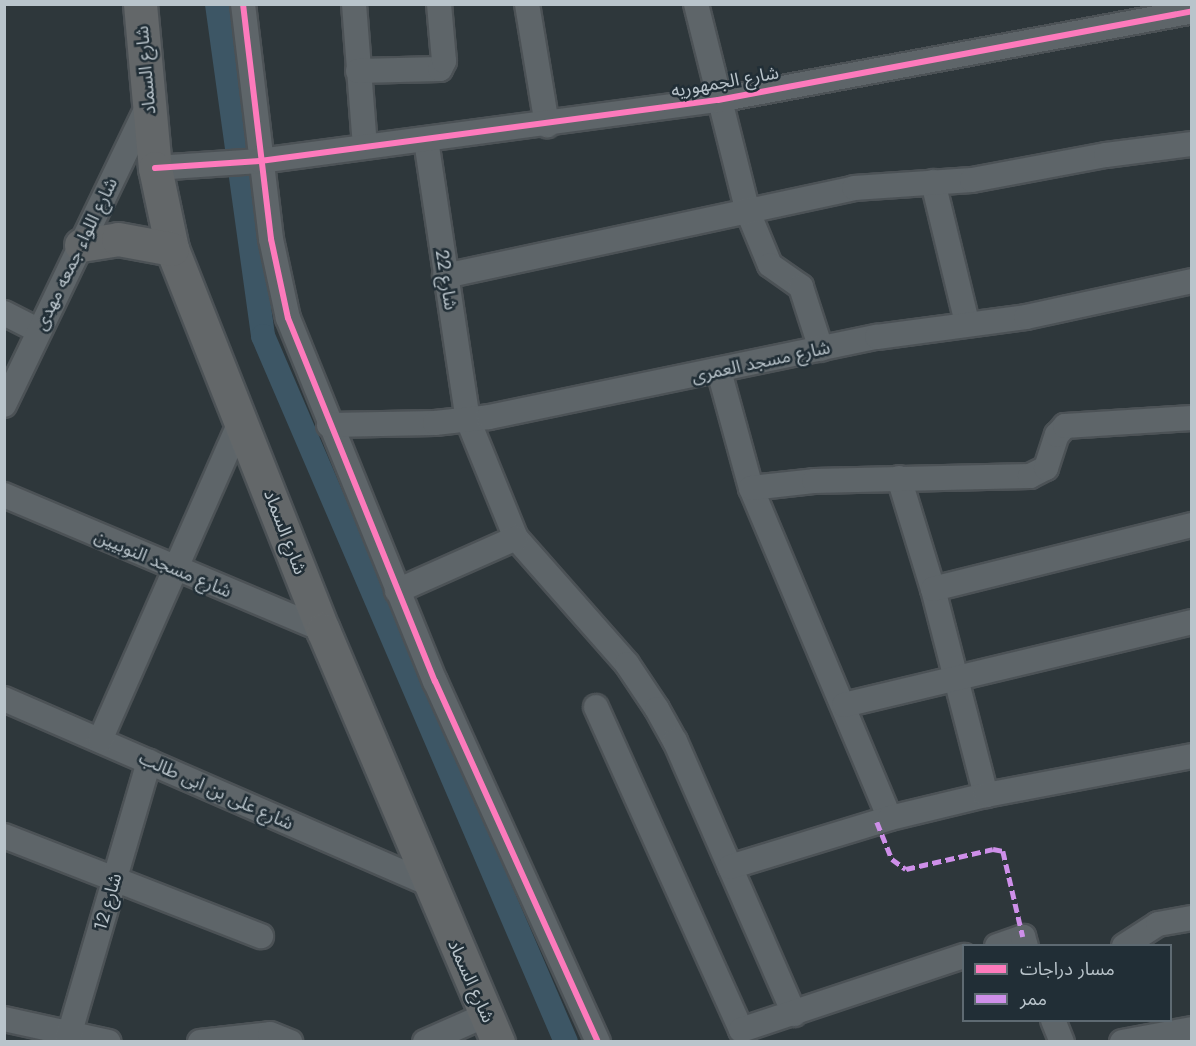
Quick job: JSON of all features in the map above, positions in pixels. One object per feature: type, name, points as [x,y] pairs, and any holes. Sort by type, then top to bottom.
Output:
[{"type":"highway","name":"شارع السماد","points":[[134,6],[150,104],[155,168],[172,249],[323,630],[428,883],[492,1028]]},
{"type":"highway","points":[[81,245],[118,238],[172,249]]},
{"type":"street","points":[[243,4],[250,162],[288,318],[329,425],[398,591],[598,1041]]},
{"type":"street","points":[[354,4],[365,147]]},
{"type":"street","points":[[358,71],[440,69],[444,61],[439,4]]},
{"type":"street","points":[[527,4],[547,124]]},
{"type":"street","points":[[696,4],[747,212],[770,265],[801,287],[821,349]]},
{"type":"street","name":"شارع الجمهوريه","points":[[155,168],[250,162],[718,100],[1191,11]]},
{"type":"street","name":"شارع اللواء جمعه مهدى","points":[[4,405],[38,330],[150,104]]},
{"type":"street","name":"شارع 22","points":[[426,140],[468,420],[516,538],[627,664],[657,709],[730,867],[794,1014]]},
{"type":"street","points":[[445,276],[854,188],[972,180],[1106,155],[1191,144]]},
{"type":"street","points":[[933,182],[967,323]]},
{"type":"street","name":"شارع مسجد العمرى","points":[[329,425],[468,420],[821,349],[967,323],[1026,317],[1191,281]]},
{"type":"street","points":[[4,313],[38,330]]},
{"type":"street","points":[[719,371],[751,488],[890,818]]},
{"type":"street","points":[[751,488],[814,481],[1030,476],[1046,468],[1057,435],[1065,426],[1191,418]]},
{"type":"street","points":[[100,740],[241,421]]},
{"type":"street","points":[[899,478],[933,589],[986,795]]},
{"type":"street","name":"شارع مسجد النوبيين","points":[[4,495],[176,570],[323,630]]},
{"type":"street","points":[[933,589],[1191,525]]},
{"type":"street","points":[[398,591],[516,538]]},
{"type":"street","points":[[844,705],[1191,622]]},
{"type":"street","name":"شارع على بن ابى طالب","points":[[4,699],[428,883]]},
{"type":"street","points":[[596,707],[738,1036],[794,1014],[962,957]]},
{"type":"street","points":[[730,867],[890,818],[986,795],[1191,756]]},
{"type":"street","name":"شارع 12","points":[[68,1038],[149,762]]},
{"type":"street","points":[[4,836],[261,936]]},
{"type":"street","points":[[1126,944],[1158,924],[1191,918]]},
{"type":"street","points":[[1000,944],[1023,937],[1026,944]]},
{"type":"street","points":[[4,1018],[68,1038],[109,1041]]},
{"type":"street","points":[[1054,1022],[1062,1041]]},
{"type":"street","points":[[425,1041],[492,1028]]},
{"type":"street","points":[[1122,1041],[1191,1029]]},
{"type":"street","points":[[200,1041],[280,1038]]},
{"type":"waterway","points":[[217,4],[263,336],[566,1042]]},
{"type":"marked path","points":[[877,822],[892,859],[906,869],[993,849],[1003,851],[1023,937]]},
{"type":"cycle path","points":[[243,4],[271,239],[288,318],[435,681],[598,1042]]},
{"type":"cycle path","points":[[155,168],[260,161],[718,100],[1192,11]]}]
